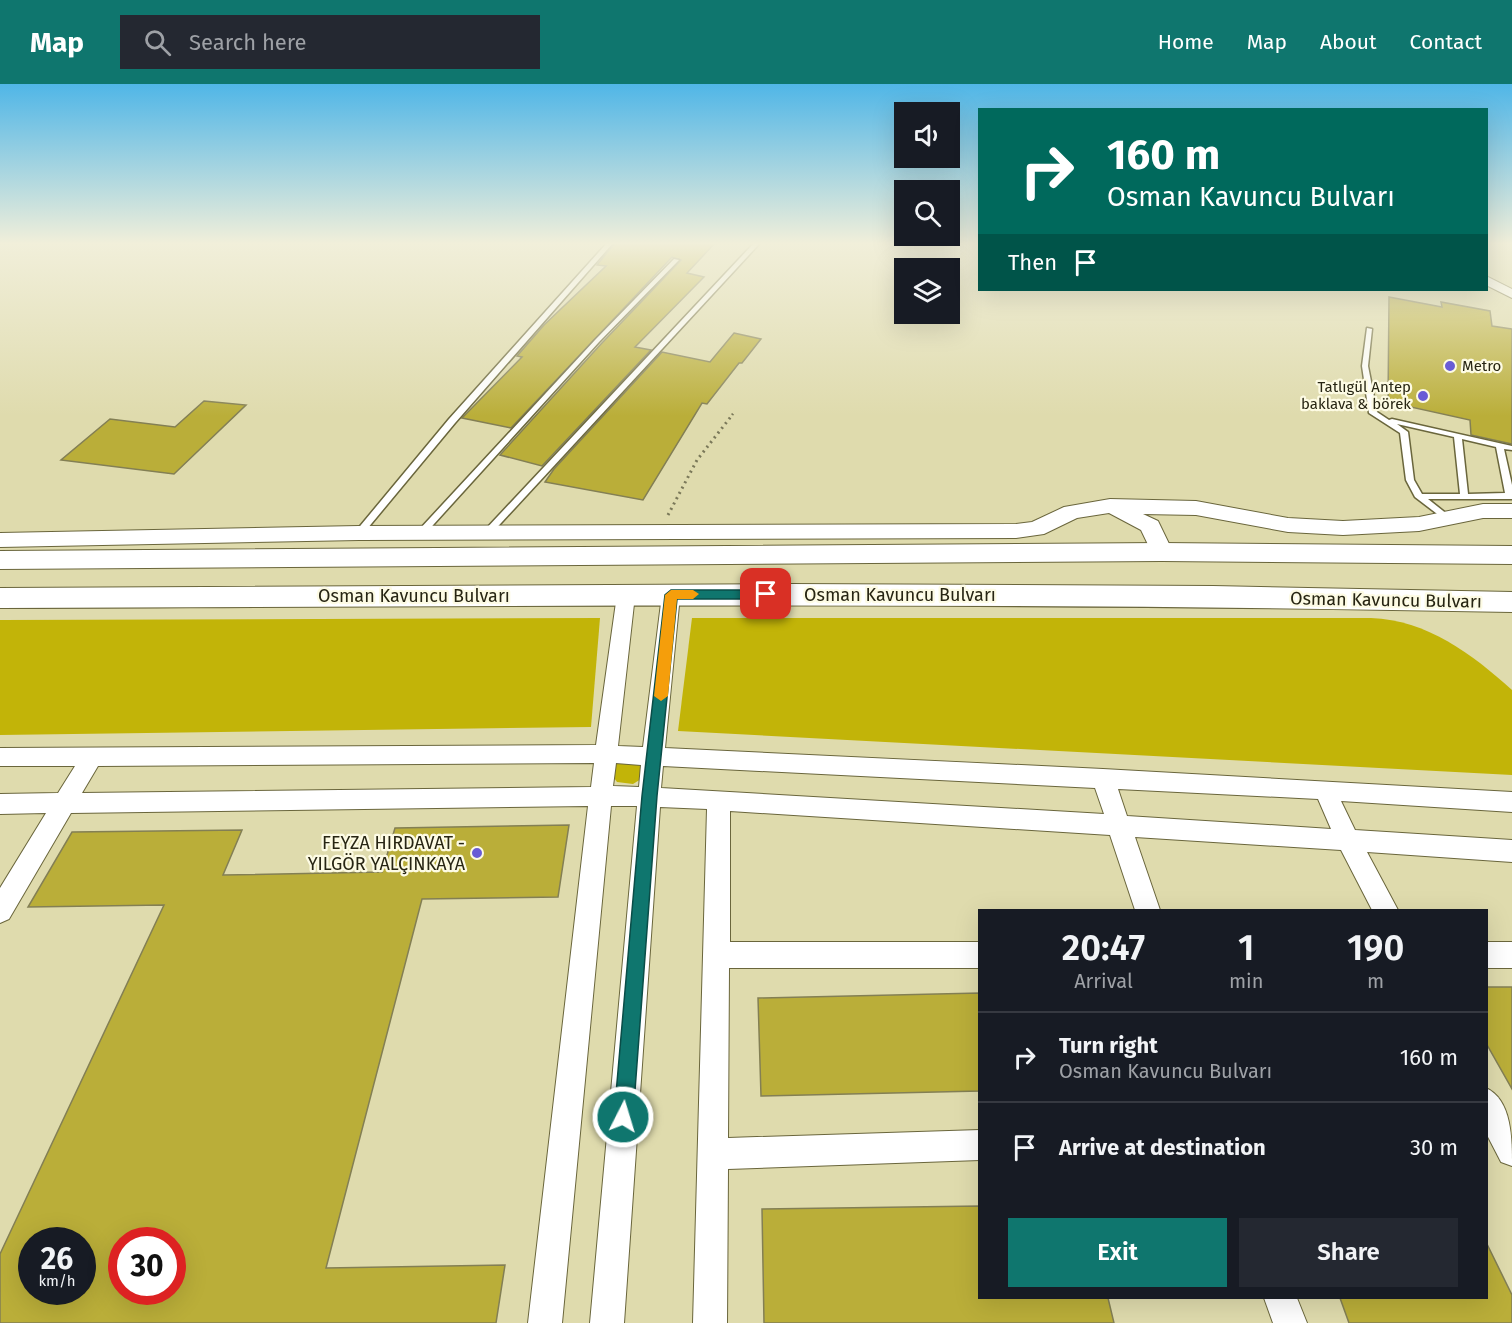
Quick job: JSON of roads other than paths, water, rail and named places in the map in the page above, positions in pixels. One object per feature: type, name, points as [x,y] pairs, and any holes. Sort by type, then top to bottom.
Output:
[{"type":"highway","points":[[21,553],[1162,552],[1512,555]]},
{"type":"highway","name":"Osman Kavuncu Bulvarı","points":[[0,598],[626,595],[1201,596],[1507,603]]},
{"type":"street","points":[[1419,525],[1449,520],[1512,501]]},
{"type":"street","points":[[1110,506],[1150,526],[1162,552]]},
{"type":"street","points":[[0,540],[21,553],[359,534],[1027,531],[1044,526],[1072,512],[1110,506],[1196,508],[1270,523],[1316,527],[1512,526]]},
{"type":"street","points":[[1150,526],[1158,513],[1169,506]]},
{"type":"street","points":[[545,1323],[601,795],[608,754],[626,595]]},
{"type":"street","points":[[607,1323],[650,796],[671,595]]},
{"type":"street","points":[[0,911],[93,755]]},
{"type":"street","points":[[0,757],[655,755],[1512,802]]},
{"type":"street","points":[[1103,778],[1117,826],[1147,909]]},
{"type":"street","points":[[1325,790],[1348,841],[1384,909]]},
{"type":"street","points":[[0,804],[650,796],[1512,851]]},
{"type":"street","points":[[710,1323],[719,800]]},
{"type":"street","points":[[717,955],[978,955]]},
{"type":"street","points":[[1488,955],[1512,955]]},
{"type":"street","points":[[1488,1106],[1512,1151]]},
{"type":"street","points":[[713,1154],[978,1145]]},
{"type":"street","points":[[1281,1299],[1290,1323]]},
{"type":"lane","points":[[359,534],[452,421],[559,301]]},
{"type":"lane","points":[[421,533],[597,340],[636,301]]},
{"type":"lane","points":[[487,533],[703,301]]},
{"type":"lane","points":[[1369,329],[1365,366],[1373,413],[1406,435],[1410,480],[1419,497],[1449,520]]},
{"type":"lane","points":[[1377,417],[1512,448]]},
{"type":"lane","points":[[1458,436],[1464,497]]},
{"type":"lane","points":[[1419,497],[1464,497],[1512,501],[1500,446]]},
{"type":"place","name":"Metro","points":[[1450,366]]},
{"type":"place","name":"Tatlıgül Antep baklava & börek","points":[[1423,396]]},
{"type":"place","name":"FEYZA HIRDAVAT - YILGÖR YALÇINKAYA","points":[[477,853]]}]
